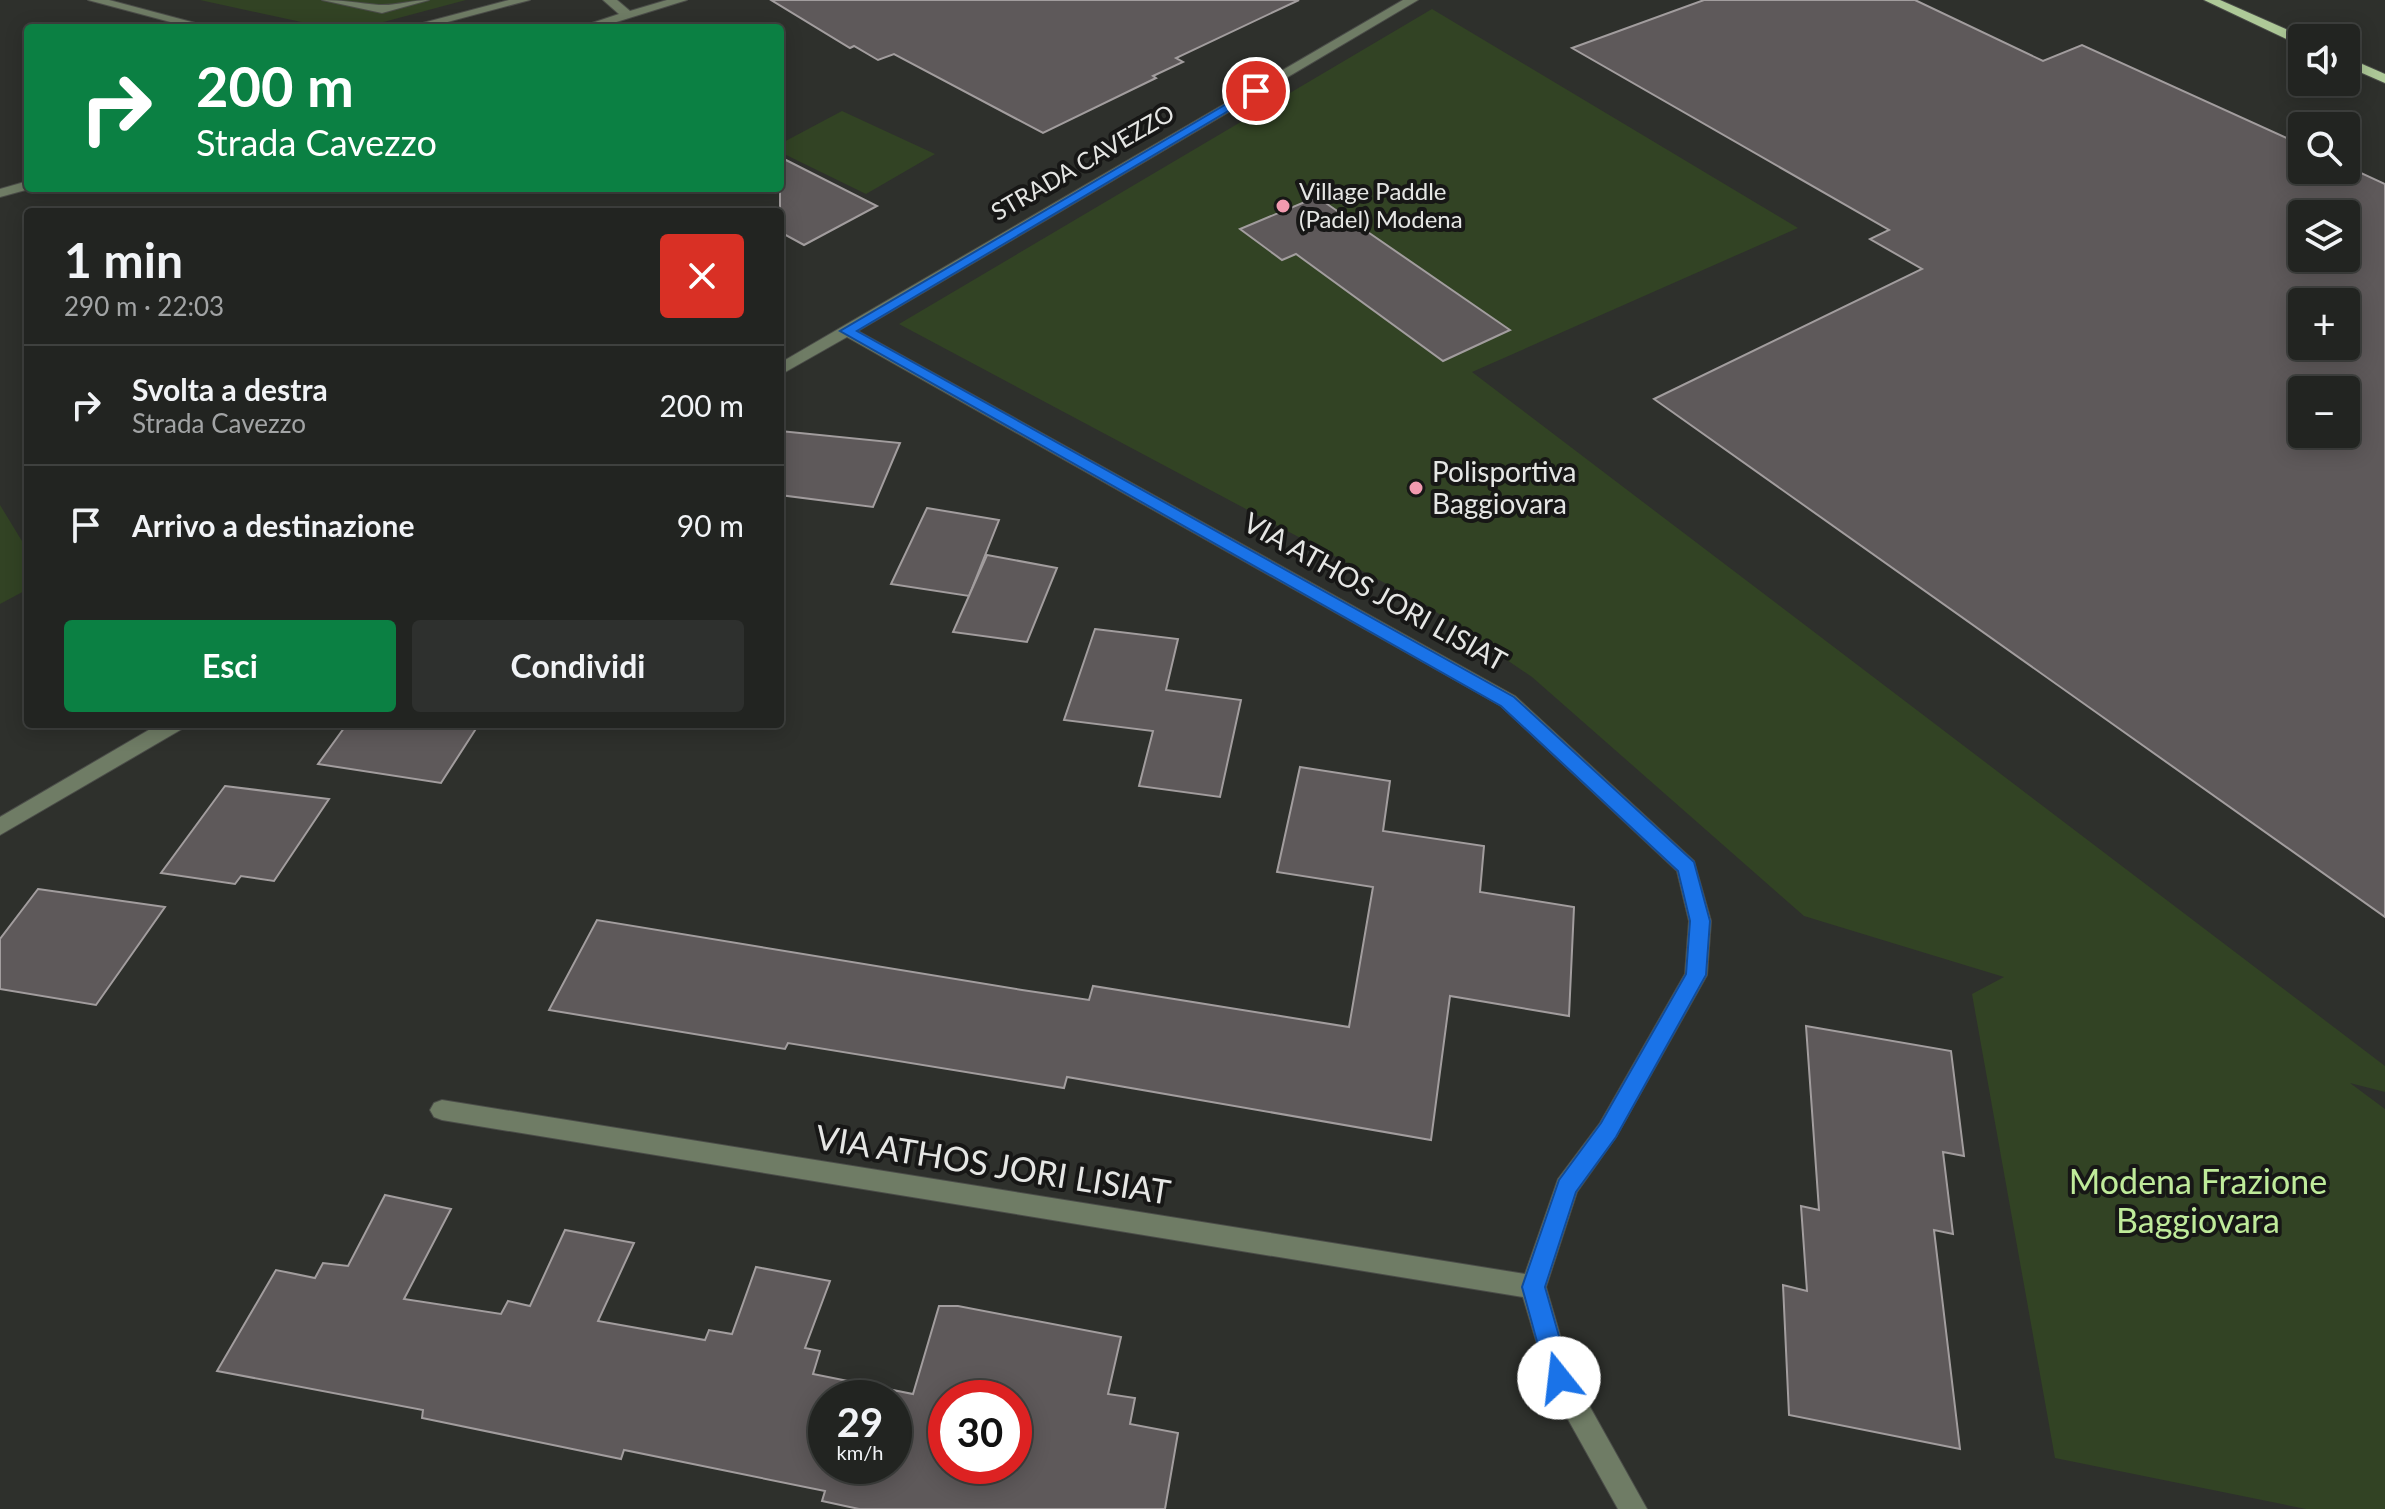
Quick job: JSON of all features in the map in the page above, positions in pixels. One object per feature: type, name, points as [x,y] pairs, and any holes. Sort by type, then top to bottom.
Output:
[{"type":"main road","points":[[2210,0],[2288,35]]},
{"type":"main road","points":[[2360,67],[2385,79]]},
{"type":"street","points":[[94,0],[192,24]]},
{"type":"street","points":[[328,0],[382,9],[423,0]]},
{"type":"street","points":[[426,24],[524,0]]},
{"type":"street","points":[[609,0],[628,15]]},
{"type":"street","points":[[597,24],[681,0]]},
{"type":"street","name":"STRADA CAVEZZO","points":[[784,368],[1412,0]]},
{"type":"street","points":[[0,193],[24,186]]},
{"type":"street","name":"VIA ATHOS JORI LISIAT","points":[[442,1110],[1533,1287],[1567,1187],[1608,1130],[1696,975],[1700,921],[1687,867],[1508,701],[847,331]]},
{"type":"street","points":[[0,827],[168,728]]},
{"type":"street","points":[[1533,1287],[1559,1378],[1633,1509]]},
{"type":"green space","points":[[200,0],[466,0],[376,24],[311,24]]},
{"type":"green space","name":"Polisportiva Baggiovara","points":[[1432,9],[1798,228],[1472,372],[2385,1066],[2385,1092],[2350,1083],[2385,1109],[2385,1509],[2306,1509],[2055,1458],[1972,994],[2004,977],[1804,916],[1532,677],[1426,605],[899,324]]},
{"type":"green space","points":[[842,111],[935,154],[866,194],[784,154],[784,142]]},
{"type":"green space","points":[[0,505],[24,544],[24,591],[0,604]]},
{"type":"building","points":[[771,0],[1299,0],[1176,58],[1183,62],[1043,133],[894,54],[878,60],[854,46],[850,48]]},
{"type":"building","points":[[1704,0],[1915,0],[2043,61],[2082,45],[2288,139],[2288,184],[2360,184],[2360,172],[2385,184],[2385,917],[1654,399],[1922,269],[1870,239],[1889,230],[1572,48]]},
{"type":"building","points":[[784,159],[877,206],[804,245],[784,234],[784,208],[780,208],[780,192],[784,192]]},
{"type":"building","points":[[1317,197],[1510,330],[1443,361],[1296,254],[1282,260],[1240,229]]},
{"type":"building","points":[[784,431],[900,443],[873,507],[784,496]]},
{"type":"building","points":[[927,508],[999,520],[969,596],[891,584]]},
{"type":"building","points":[[987,555],[1057,568],[1027,642],[953,632]]},
{"type":"building","points":[[1095,629],[1178,639],[1166,690],[1241,700],[1220,797],[1139,786],[1153,731],[1064,720]]},
{"type":"building","points":[[344,728],[476,728],[441,783],[318,764]]},
{"type":"building","points":[[1300,767],[1390,781],[1383,831],[1484,846],[1480,892],[1574,907],[1569,1016],[1450,996],[1431,1140],[1067,1077],[1064,1088],[788,1043],[785,1049],[549,1010],[597,920],[1089,1000],[1093,986],[1349,1027],[1373,887],[1277,872]]},
{"type":"building","points":[[225,786],[329,799],[274,881],[241,876],[235,884],[161,873]]},
{"type":"building","points":[[38,889],[165,907],[96,1005],[0,989],[0,939]]},
{"type":"building","points":[[1806,1026],[1951,1051],[1964,1156],[1943,1152],[1953,1234],[1934,1230],[1960,1449],[1789,1415],[1783,1285],[1807,1291],[1801,1206],[1819,1210]]},
{"type":"building","points":[[385,1195],[451,1209],[404,1299],[501,1314],[508,1301],[530,1306],[565,1230],[634,1243],[598,1321],[705,1340],[709,1330],[732,1334],[756,1267],[830,1281],[805,1348],[820,1351],[813,1374],[843,1380],[808,1380],[808,1484],[912,1484],[912,1394],[939,1306],[958,1306],[1121,1337],[1108,1394],[1135,1398],[1130,1424],[1178,1433],[1165,1509],[859,1509],[822,1501],[825,1491],[624,1450],[621,1459],[422,1418],[423,1410],[217,1371],[276,1270],[315,1278],[323,1263],[348,1266]]},
{"type":"place","name":"Village Paddle (Padel) Modena","points":[[1283,206]]},
{"type":"place","name":"Polisportiva Baggiovara","points":[[1416,488]]},
{"type":"route","points":[[1256,91],[847,331],[1508,701],[1687,867],[1700,921],[1696,975],[1608,1130],[1567,1187],[1533,1287],[1559,1378]]},
{"type":"park label","name":"Modena Frazione Baggiovara","points":[[2198,1202]]}]
